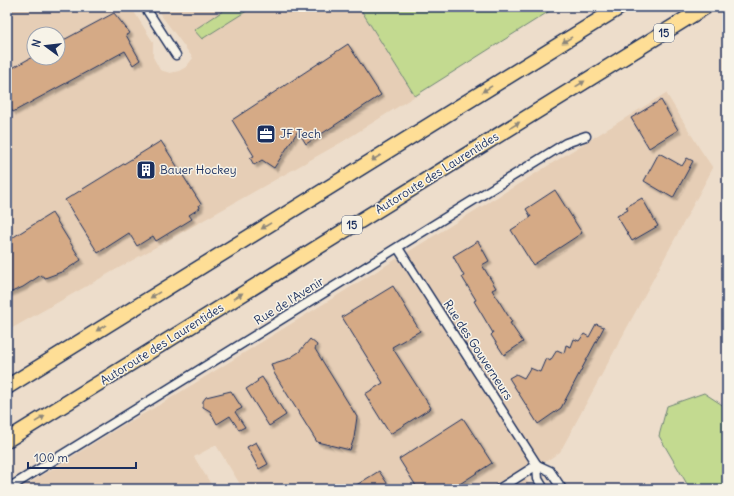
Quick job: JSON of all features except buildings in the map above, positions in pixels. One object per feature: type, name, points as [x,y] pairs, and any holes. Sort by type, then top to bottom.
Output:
[{"type":"highway","points":[[7,387],[620,7]]},
{"type":"highway","name":"Autoroute des Laurentides","points":[[7,440],[705,7]]},
{"type":"street","points":[[146,7],[176,55]]},
{"type":"street","name":"Rue de l'Avenir","points":[[7,489],[566,143],[586,136]]},
{"type":"street","name":"Rue des Gouverneurs","points":[[398,248],[537,465],[538,479],[544,489]]},
{"type":"street","points":[[499,489],[537,465]]},
{"type":"street","name":"Rue des Gouverneurs","points":[[537,465],[550,471],[562,489]]},
{"type":"shaded area","points":[[7,7],[131,7],[153,42],[153,57],[160,70],[170,73],[179,71],[186,67],[193,58],[155,7],[365,7],[361,10],[415,96],[342,142],[7,331]]},
{"type":"shaded area","points":[[666,93],[713,168],[560,452],[524,476],[532,489],[243,489],[216,445],[194,457],[214,489],[20,489],[120,427],[161,404]]},
{"type":"green space","points":[[229,7],[253,7],[202,39],[194,30]]},
{"type":"green space","points":[[365,7],[556,7],[415,96],[361,10]]},
{"type":"green space","points":[[704,393],[727,408],[727,489],[690,489],[659,436],[667,406]]},
{"type":"place","name":"JF Tech","points":[[266,134]]},
{"type":"place","name":"Bauer Hockey","points":[[146,170]]}]
